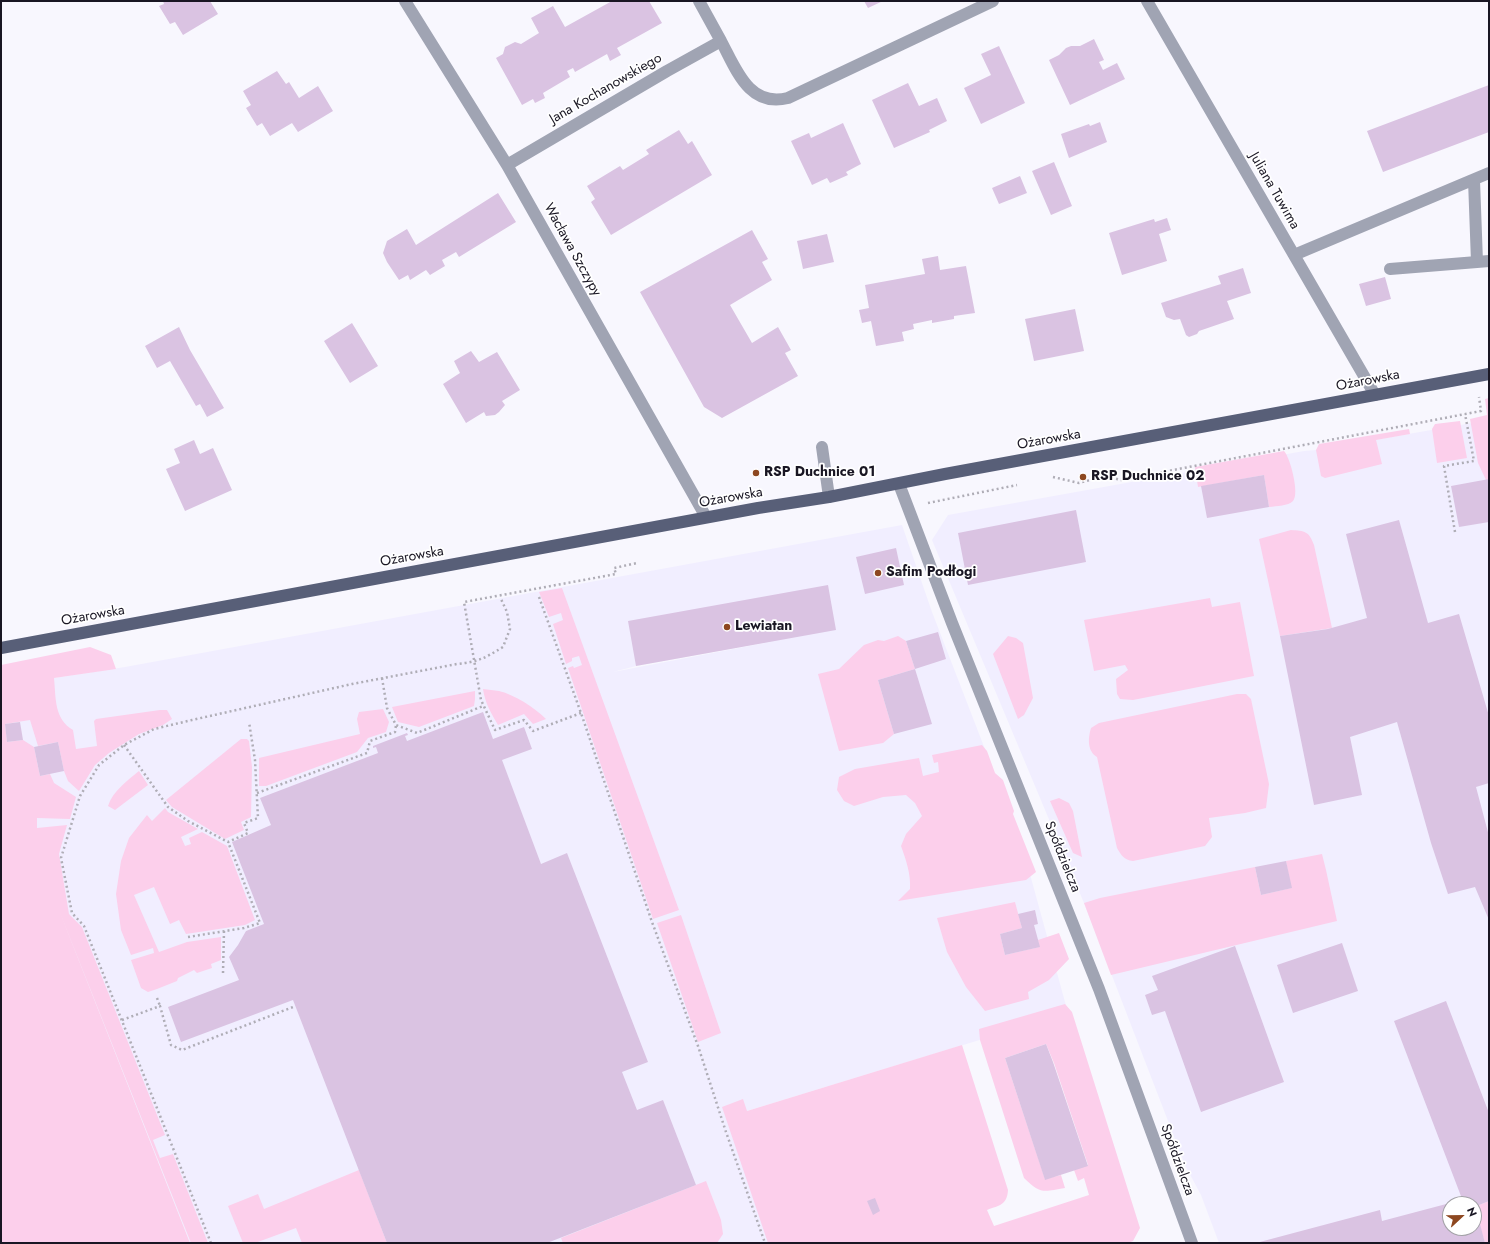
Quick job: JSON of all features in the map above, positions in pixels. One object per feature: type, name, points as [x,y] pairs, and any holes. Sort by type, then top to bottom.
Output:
[{"type":"main road","name":"Ożarowska","points":[[1,648],[706,517],[830,497],[945,474],[1489,374]]},
{"type":"street","name":"Wacława Szczypy","points":[[405,1],[507,165],[706,517]]},
{"type":"street","points":[[699,1],[743,83],[757,95],[777,101],[788,98],[993,1]]},
{"type":"street","name":"Juliana Tuwima","points":[[1147,1],[1375,395]]},
{"type":"street","name":"Jana Kochanowskiego","points":[[507,165],[667,70],[721,41]]},
{"type":"street","points":[[1294,255],[1489,173]]},
{"type":"street","points":[[1390,269],[1483,261],[1474,180]]},
{"type":"street","points":[[822,447],[830,497]]},
{"type":"street","name":"Spółdzielcza","points":[[898,484],[952,623],[1099,989],[1192,1243]]},
{"type":"path","points":[[1046,479],[1054,477],[1079,483],[1105,476],[1121,480],[1482,411],[1479,394]]},
{"type":"path","points":[[1455,532],[1444,466],[1474,461],[1465,414]]},
{"type":"path","points":[[908,507],[1024,483]]},
{"type":"path","points":[[581,713],[533,731],[524,720],[495,730],[483,706],[479,691],[464,602],[616,574],[614,568],[637,564]]},
{"type":"path","points":[[539,597],[581,713],[652,922],[698,1046],[765,1243]]},
{"type":"path","points":[[211,1243],[84,926],[72,913],[61,858],[80,796],[100,765],[124,745],[154,729],[382,678],[474,662],[503,647],[510,629],[501,599]]},
{"type":"path","points":[[257,793],[367,753],[370,741],[395,732],[396,725],[387,708],[382,678]]},
{"type":"path","points":[[396,725],[416,733],[483,706]]},
{"type":"path","points":[[228,842],[248,833],[244,824],[258,818],[255,760],[249,722]]},
{"type":"path","points":[[124,745],[168,807],[188,821],[228,842],[260,923],[244,928],[188,937]]},
{"type":"path","points":[[223,973],[224,931]]},
{"type":"path","points":[[157,998],[171,1045],[182,1050],[293,1007]]},
{"type":"path","points":[[122,1020],[160,1006]]},
{"type":"shaded area","points":[[1489,398],[1489,479],[1486,480],[1478,463],[1470,419],[1487,415],[1485,399]]},
{"type":"shaded area","points":[[1489,420],[1489,1243],[1219,1243],[1201,1195],[1185,1165],[1084,903],[932,540],[948,515],[1304,451]]},
{"type":"shaded area","points":[[1460,421],[1467,458],[1437,463],[1432,429],[1435,424]]},
{"type":"shaded area","points":[[1409,429],[1410,434],[1376,440],[1382,464],[1325,478],[1321,476],[1316,450],[1319,444]]},
{"type":"shaded area","points":[[1284,451],[1289,460],[1295,484],[1295,497],[1293,501],[1288,504],[1269,507],[1264,475],[1198,487],[1195,467]]},
{"type":"shaded area","points":[[902,525],[932,612],[1022,845],[1068,1013],[747,1111],[790,1243],[190,1243],[1,763],[1,686],[125,667]],"holes":[[[775,641],[613,672],[636,666]]]},
{"type":"shaded area","points":[[1291,530],[1306,533],[1312,540],[1332,628],[1280,636],[1259,539]]},
{"type":"shaded area","points":[[562,588],[679,910],[653,919],[568,668],[573,666],[574,668],[582,665],[579,656],[572,658],[572,661],[566,664],[553,624],[563,620],[561,613],[549,617],[539,592]]},
{"type":"shaded area","points":[[1210,598],[1212,607],[1240,602],[1254,676],[1133,700],[1120,699],[1117,694],[1116,679],[1128,670],[1125,665],[1094,671],[1084,620]]},
{"type":"shaded area","points":[[898,636],[906,641],[915,669],[878,680],[894,734],[883,743],[839,751],[818,674],[839,669],[864,645],[878,640],[884,641]]},
{"type":"shaded area","points":[[1008,636],[1016,638],[1023,643],[1033,698],[1024,715],[1018,719],[993,654]]},
{"type":"shaded area","points":[[90,647],[111,655],[116,669],[54,678],[59,714],[62,720],[73,730],[76,749],[97,746],[94,721],[96,719],[167,710],[172,719],[163,725],[139,734],[109,753],[95,765],[79,791],[68,781],[64,771],[58,742],[38,746],[30,720],[5,724],[7,742],[23,740],[34,747],[40,776],[50,774],[54,783],[76,797],[70,819],[37,818],[37,828],[67,825],[59,854],[69,914],[82,927],[165,1135],[153,1140],[160,1158],[173,1154],[208,1243],[191,1243],[57,905],[190,1243],[1,1243],[1,665]]},
{"type":"shaded area","points":[[483,689],[499,691],[518,698],[546,719],[533,724],[524,714],[498,725],[487,703]]},
{"type":"shaded area","points":[[475,691],[474,706],[419,727],[398,722],[392,707]]},
{"type":"shaded area","points":[[1237,694],[1246,694],[1251,699],[1269,784],[1266,808],[1245,813],[1209,818],[1212,837],[1205,846],[1133,861],[1125,858],[1121,855],[1117,848],[1097,757],[1090,748],[1089,736],[1091,728],[1099,723]]},
{"type":"shaded area","points":[[383,709],[389,722],[386,732],[368,738],[357,752],[266,786],[259,786],[259,758],[360,734],[357,719],[359,712]]},
{"type":"shaded area","points":[[241,739],[247,739],[249,741],[252,767],[251,817],[241,822],[244,830],[225,839],[172,807],[166,800]]},
{"type":"shaded area","points":[[982,745],[987,751],[995,773],[1003,780],[1014,811],[1013,814],[1036,872],[1026,880],[898,901],[910,889],[909,872],[901,846],[906,834],[922,816],[915,803],[906,795],[883,797],[854,806],[844,801],[837,790],[839,777],[855,769],[919,758],[923,776],[939,772],[938,762],[934,763],[932,755]]},
{"type":"shaded area","points":[[139,771],[148,785],[115,810],[108,806],[117,791]]},
{"type":"shaded area","points":[[1059,798],[1069,803],[1073,811],[1082,857],[1073,853],[1050,801]]},
{"type":"shaded area","points":[[165,808],[168,812],[198,829],[181,837],[185,846],[191,844],[189,838],[202,832],[227,846],[255,920],[245,925],[186,934],[179,920],[170,924],[154,887],[134,895],[159,952],[187,942],[221,937],[221,960],[211,964],[212,968],[197,973],[194,970],[178,978],[177,981],[148,992],[141,988],[131,960],[154,953],[153,948],[131,955],[121,930],[116,894],[121,861],[129,838],[147,815],[152,821]]},
{"type":"shaded area","points":[[1322,854],[1337,921],[1111,975],[1084,903],[1100,898],[1255,867],[1261,895],[1291,888],[1286,861]]},
{"type":"shaded area","points":[[1015,902],[1022,928],[1000,934],[1005,955],[1039,947],[1038,940],[1059,933],[1069,959],[1049,980],[1028,992],[1029,999],[985,1011],[966,987],[947,952],[937,918]]},
{"type":"shaded area","points":[[681,915],[721,1033],[698,1042],[657,923]]},
{"type":"shaded area","points":[[1065,1004],[1072,1012],[1140,1228],[1133,1241],[1128,1243],[768,1243],[722,1107],[743,1099],[747,1111],[962,1045],[1008,1190],[1006,1199],[1002,1204],[987,1210],[994,1226],[1089,1195],[1084,1178],[1078,1181],[1074,1170],[1088,1165],[1054,1063],[1046,1044],[1005,1058],[1045,1179],[1061,1175],[1065,1188],[1047,1191],[1034,1187],[1024,1178],[980,1040],[979,1029]]},
{"type":"shaded area","points":[[359,1170],[387,1243],[302,1243],[296,1228],[255,1243],[243,1243],[228,1206],[258,1194],[264,1209]]},
{"type":"shaded area","points":[[706,1181],[721,1220],[723,1234],[717,1243],[563,1243],[561,1238]]},
{"type":"shaded area","points":[[1489,1201],[1489,1243],[1485,1243],[1482,1233],[1482,1204]]},
{"type":"building","points":[[163,1],[210,1],[218,14],[183,35],[175,22],[170,24],[159,6],[164,4]]},
{"type":"building","points":[[612,1],[649,1],[662,23],[617,48],[621,55],[610,61],[607,54],[575,72],[573,68],[567,71],[570,77],[543,93],[545,98],[535,103],[533,99],[522,105],[496,58],[503,54],[505,47],[515,42],[521,44],[539,33],[531,18],[553,6],[565,27]]},
{"type":"building","points":[[864,1],[883,1],[868,8]]},
{"type":"building","points":[[1094,39],[1104,60],[1099,62],[1103,70],[1117,63],[1125,79],[1070,105],[1049,60],[1059,55],[1066,48],[1071,46],[1080,46]]},
{"type":"building","points":[[999,46],[1025,103],[981,124],[964,88],[991,75],[981,54]]},
{"type":"building","points":[[277,71],[286,84],[289,82],[299,98],[318,86],[333,111],[298,132],[292,123],[270,136],[262,123],[257,126],[246,108],[251,105],[243,91]]},
{"type":"building","points":[[908,83],[919,106],[937,98],[947,121],[929,130],[930,132],[894,148],[872,100]]},
{"type":"building","points":[[1489,85],[1489,132],[1383,172],[1367,131]]},
{"type":"building","points":[[1100,122],[1107,142],[1069,158],[1061,134],[1089,124],[1090,126]]},
{"type":"building","points":[[843,123],[861,164],[846,172],[848,175],[830,183],[827,178],[812,185],[791,141],[809,133],[811,138]]},
{"type":"building","points":[[679,130],[688,144],[692,141],[712,175],[611,235],[591,202],[595,199],[587,186],[620,166],[623,170],[649,154],[646,150]]},
{"type":"building","points":[[1054,162],[1072,206],[1051,215],[1032,171]]},
{"type":"building","points":[[1020,176],[1027,193],[999,204],[992,188]]},
{"type":"building","points":[[498,193],[516,222],[459,257],[456,252],[442,260],[445,266],[430,275],[426,270],[410,280],[408,275],[399,280],[383,253],[387,241],[407,229],[416,245]]},
{"type":"building","points":[[1167,218],[1171,230],[1159,234],[1167,261],[1122,275],[1109,233],[1154,219],[1155,222]]},
{"type":"building","points":[[752,230],[768,259],[762,262],[772,280],[730,305],[752,343],[778,327],[791,350],[785,353],[798,376],[722,418],[704,407],[640,292]]},
{"type":"building","points":[[827,234],[834,262],[803,269],[797,241]]},
{"type":"building","points":[[938,256],[940,270],[966,266],[975,313],[954,316],[954,319],[932,323],[932,320],[913,324],[914,329],[902,332],[904,341],[876,346],[871,321],[862,323],[859,310],[869,308],[865,285],[925,274],[922,259]]},
{"type":"building","points":[[1243,268],[1251,293],[1227,301],[1234,319],[1199,331],[1197,334],[1189,337],[1186,335],[1180,319],[1174,320],[1166,317],[1161,303],[1221,284],[1218,276]]},
{"type":"building","points":[[1385,277],[1391,299],[1366,306],[1359,284]]},
{"type":"building","points":[[1075,309],[1084,351],[1034,361],[1025,319]]},
{"type":"building","points":[[352,323],[378,366],[350,383],[324,341]]},
{"type":"building","points":[[179,327],[190,350],[224,408],[207,417],[200,404],[196,406],[170,361],[157,368],[145,346]]},
{"type":"building","points":[[471,351],[479,362],[497,352],[520,390],[502,401],[505,405],[495,415],[486,416],[484,412],[466,423],[443,384],[460,373],[454,361]]},
{"type":"building","points":[[194,440],[200,454],[213,448],[232,490],[185,511],[166,469],[180,463],[174,449]]},
{"type":"building","points":[[1264,475],[1269,507],[1207,518],[1201,486]]},
{"type":"building","points":[[1489,479],[1489,522],[1459,527],[1451,486]]},
{"type":"building","points":[[1076,510],[1086,562],[968,585],[958,533]]},
{"type":"building","points":[[1399,520],[1428,623],[1459,614],[1489,716],[1489,783],[1476,787],[1489,836],[1489,920],[1475,887],[1448,894],[1431,843],[1397,722],[1350,737],[1362,795],[1314,805],[1280,636],[1328,629],[1367,618],[1346,534]]},
{"type":"building","points":[[896,548],[904,585],[865,594],[856,557]]},
{"type":"building","points":[[828,585],[836,630],[636,666],[628,621]]},
{"type":"building","points":[[938,632],[946,659],[915,669],[906,641]]},
{"type":"building","points":[[915,669],[932,724],[894,734],[878,680]]},
{"type":"building","points":[[483,712],[493,739],[524,727],[532,749],[502,760],[541,864],[567,853],[648,1062],[622,1072],[637,1110],[663,1100],[696,1185],[547,1243],[387,1243],[293,1000],[181,1042],[168,1007],[239,980],[229,957],[246,931],[264,924],[232,842],[271,825],[260,798],[378,753],[376,747],[373,748],[373,746],[407,733],[408,735],[405,736],[407,741]]},
{"type":"building","points":[[20,722],[23,740],[7,742],[5,724]]},
{"type":"building","points":[[58,742],[64,771],[40,776],[34,747]]},
{"type":"building","points":[[1286,861],[1292,888],[1261,895],[1255,867]]},
{"type":"building","points":[[1035,910],[1038,924],[1034,925],[1040,947],[1005,955],[1000,934],[1022,928],[1018,914]]},
{"type":"building","points":[[1342,943],[1358,991],[1293,1013],[1277,965]]},
{"type":"building","points":[[1235,946],[1284,1082],[1201,1112],[1165,1011],[1152,1015],[1145,995],[1158,990],[1152,976]]},
{"type":"building","points":[[1446,1001],[1489,1113],[1489,1201],[1482,1204],[1482,1196],[1461,1196],[1394,1021]]},
{"type":"building","points":[[1046,1044],[1088,1166],[1045,1180],[1005,1058]]},
{"type":"building","points":[[875,1198],[880,1211],[873,1215],[867,1201]]},
{"type":"building","points":[[1442,1205],[1442,1236],[1482,1236],[1482,1232],[1485,1243],[1256,1243],[1380,1210],[1382,1221]]},
{"type":"place","name":"RSP Duchnice 01","points":[[756,473]]},
{"type":"place","name":"RSP Duchnice 02","points":[[1083,477]]},
{"type":"place","name":"Safim Podłogi","points":[[878,573]]},
{"type":"place","name":"Lewiatan","points":[[727,627]]}]
